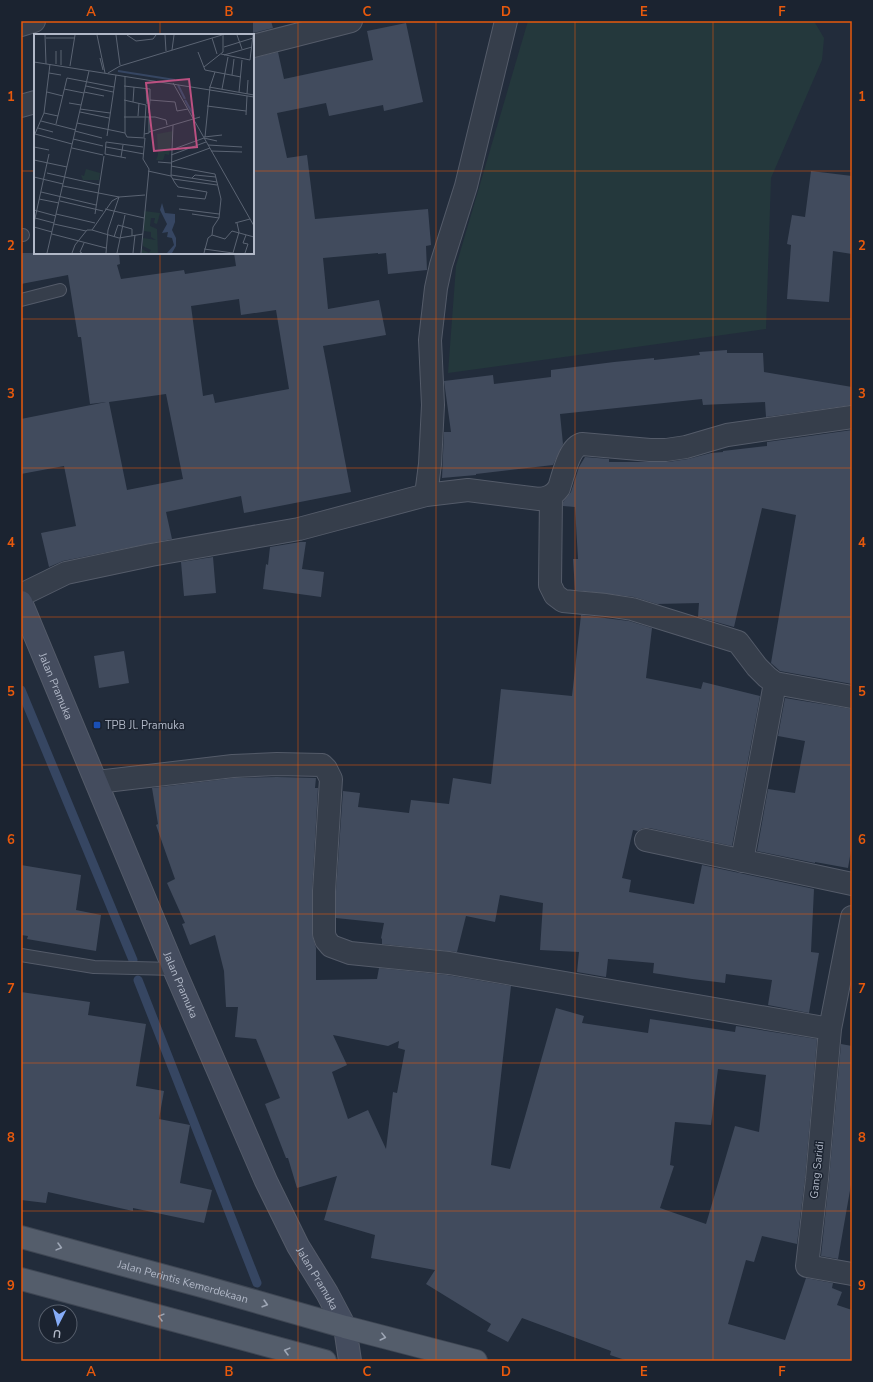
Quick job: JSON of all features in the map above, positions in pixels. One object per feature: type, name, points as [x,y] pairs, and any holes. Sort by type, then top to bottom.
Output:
[{"type":"main road","name":"Jalan Pramuka","points":[[21,602],[174,969],[269,1187],[298,1246],[327,1293],[345,1327],[350,1361]]},
{"type":"main road","name":"Jalan Perintis Kemerdekaan","points":[[21,1237],[345,1327],[476,1361]]},
{"type":"main road","points":[[21,1279],[325,1361]]},
{"type":"street","points":[[21,25],[34,21]]},
{"type":"street","points":[[254,46],[351,21]]},
{"type":"street","points":[[426,495],[430,464],[432,405],[430,340],[436,288],[441,265],[466,186],[506,21]]},
{"type":"street","points":[[21,106],[34,102]]},
{"type":"street","points":[[21,595],[66,573],[151,555],[299,529],[426,495],[468,490],[538,499],[551,496],[555,494],[559,488],[573,450],[578,445],[582,444],[666,450],[686,447],[727,435],[852,417]]},
{"type":"street","points":[[551,496],[550,585],[555,595],[570,602],[632,609],[738,642],[757,666],[775,683],[852,698]]},
{"type":"street","points":[[742,861],[775,683]]},
{"type":"street","points":[[97,782],[233,766],[277,764],[322,765],[326,769],[331,779],[324,891],[324,934],[326,940],[331,946],[350,953],[449,964],[830,1029],[852,920]]},
{"type":"street","points":[[646,840],[852,884]]},
{"type":"street","name":"Gang Saridi","points":[[830,1029],[817,1179],[806,1266],[852,1274]]},
{"type":"lane","points":[[21,300],[60,290]]},
{"type":"lane","points":[[21,955],[94,967],[174,969]]},
{"type":"green space","points":[[528,21],[814,21],[824,38],[822,60],[771,178],[766,329],[448,373],[456,266]]},
{"type":"building","points":[[253,21],[271,21],[273,28],[253,33]]},
{"type":"building","points":[[406,23],[423,102],[384,111],[383,105],[329,116],[326,103],[277,113],[287,158],[307,155],[315,219],[428,209],[431,245],[426,246],[427,270],[388,274],[386,253],[323,258],[328,309],[379,300],[386,335],[323,346],[351,492],[244,513],[241,496],[166,512],[172,539],[63,561],[49,567],[41,533],[76,526],[64,466],[21,474],[21,419],[106,402],[90,404],[81,337],[78,337],[68,275],[21,284],[21,253],[119,254],[120,264],[117,265],[121,279],[184,270],[185,274],[236,266],[234,254],[254,254],[254,58],[278,52],[284,79],[373,60],[367,31]],"holes":[[[239,299],[241,315],[276,310],[289,389],[215,403],[213,394],[203,396],[191,306]],[[166,394],[183,479],[127,490],[109,402]]]},
{"type":"building","points":[[811,171],[852,176],[852,254],[833,251],[829,302],[787,299],[791,245],[787,244],[792,215],[805,217]]},
{"type":"building","points":[[727,350],[727,353],[763,353],[764,372],[852,387],[852,405],[766,417],[765,402],[703,405],[702,399],[560,414],[563,444],[553,465],[442,478],[444,432],[451,432],[444,381],[493,375],[494,384],[551,377],[551,370],[614,362],[654,358],[654,360],[700,355],[699,352]]},
{"type":"building","points":[[852,430],[852,684],[780,671],[771,663],[796,515],[762,508],[734,627],[698,617],[699,603],[657,604],[634,597],[575,590],[573,559],[578,559],[575,507],[563,506],[563,502],[571,492],[579,467],[585,457],[609,459],[609,462],[668,462],[723,451],[767,446],[767,442]]},
{"type":"building","points":[[306,542],[302,569],[324,572],[321,597],[263,589],[270,547]]},
{"type":"building","points":[[213,557],[216,593],[184,596],[181,562]]},
{"type":"building","points":[[581,615],[629,621],[652,628],[646,678],[701,689],[703,682],[760,696],[732,846],[649,828],[643,828],[638,831],[633,830],[622,878],[631,880],[629,892],[694,904],[702,865],[814,889],[811,952],[819,953],[809,1013],[768,1005],[772,980],[726,974],[725,983],[692,979],[653,973],[654,963],[608,959],[606,977],[577,972],[579,952],[540,950],[543,903],[500,895],[495,922],[466,916],[457,952],[382,944],[381,938],[384,923],[336,918],[336,891],[343,791],[360,793],[358,807],[409,813],[411,800],[449,804],[453,778],[491,784],[501,689],[572,696]]},
{"type":"building","points":[[124,651],[129,683],[99,688],[94,656]]},
{"type":"building","points":[[785,698],[852,709],[852,845],[848,868],[757,851],[768,789],[795,793],[805,741],[778,736]]},
{"type":"building","points":[[234,778],[316,778],[315,788],[318,788],[312,891],[312,934],[316,948],[316,980],[377,979],[379,968],[447,975],[511,986],[491,1165],[510,1169],[556,1008],[584,1016],[582,1023],[648,1033],[650,1019],[735,1032],[736,1026],[817,1039],[805,1178],[797,1244],[762,1236],[754,1262],[746,1260],[728,1324],[785,1340],[806,1278],[833,1283],[832,1288],[842,1292],[837,1305],[852,1310],[852,1361],[628,1361],[610,1355],[611,1351],[522,1318],[508,1342],[487,1331],[491,1324],[426,1284],[435,1270],[371,1258],[375,1235],[324,1220],[337,1176],[297,1188],[288,1158],[286,1158],[265,1104],[280,1098],[256,1039],[235,1037],[238,1007],[226,1007],[224,971],[215,935],[190,945],[182,924],[185,923],[167,883],[175,879],[156,825],[158,824],[152,788]],"holes":[[[333,1035],[388,1046],[399,1041],[398,1048],[405,1050],[397,1093],[393,1092],[386,1149],[368,1110],[348,1119],[332,1072],[347,1065]],[[718,1069],[766,1075],[759,1132],[735,1126],[706,1224],[660,1208],[674,1166],[670,1165],[675,1122],[711,1125]]]},
{"type":"building","points":[[21,865],[81,875],[76,910],[101,915],[96,951],[27,939],[28,936],[21,935]]},
{"type":"building","points":[[21,992],[90,1002],[88,1015],[146,1024],[136,1086],[164,1091],[159,1119],[190,1125],[180,1183],[212,1190],[204,1223],[133,1208],[133,1211],[48,1192],[46,1203],[21,1200]]},
{"type":"building","points":[[841,1044],[852,1046],[852,1179],[838,1259],[821,1256]]},
{"type":"waterway","points":[[21,690],[133,960]]},
{"type":"waterway","points":[[138,980],[257,1283]]},
{"type":"place","name":"TPB Jl. Pramuka","points":[[97,725]]}]
